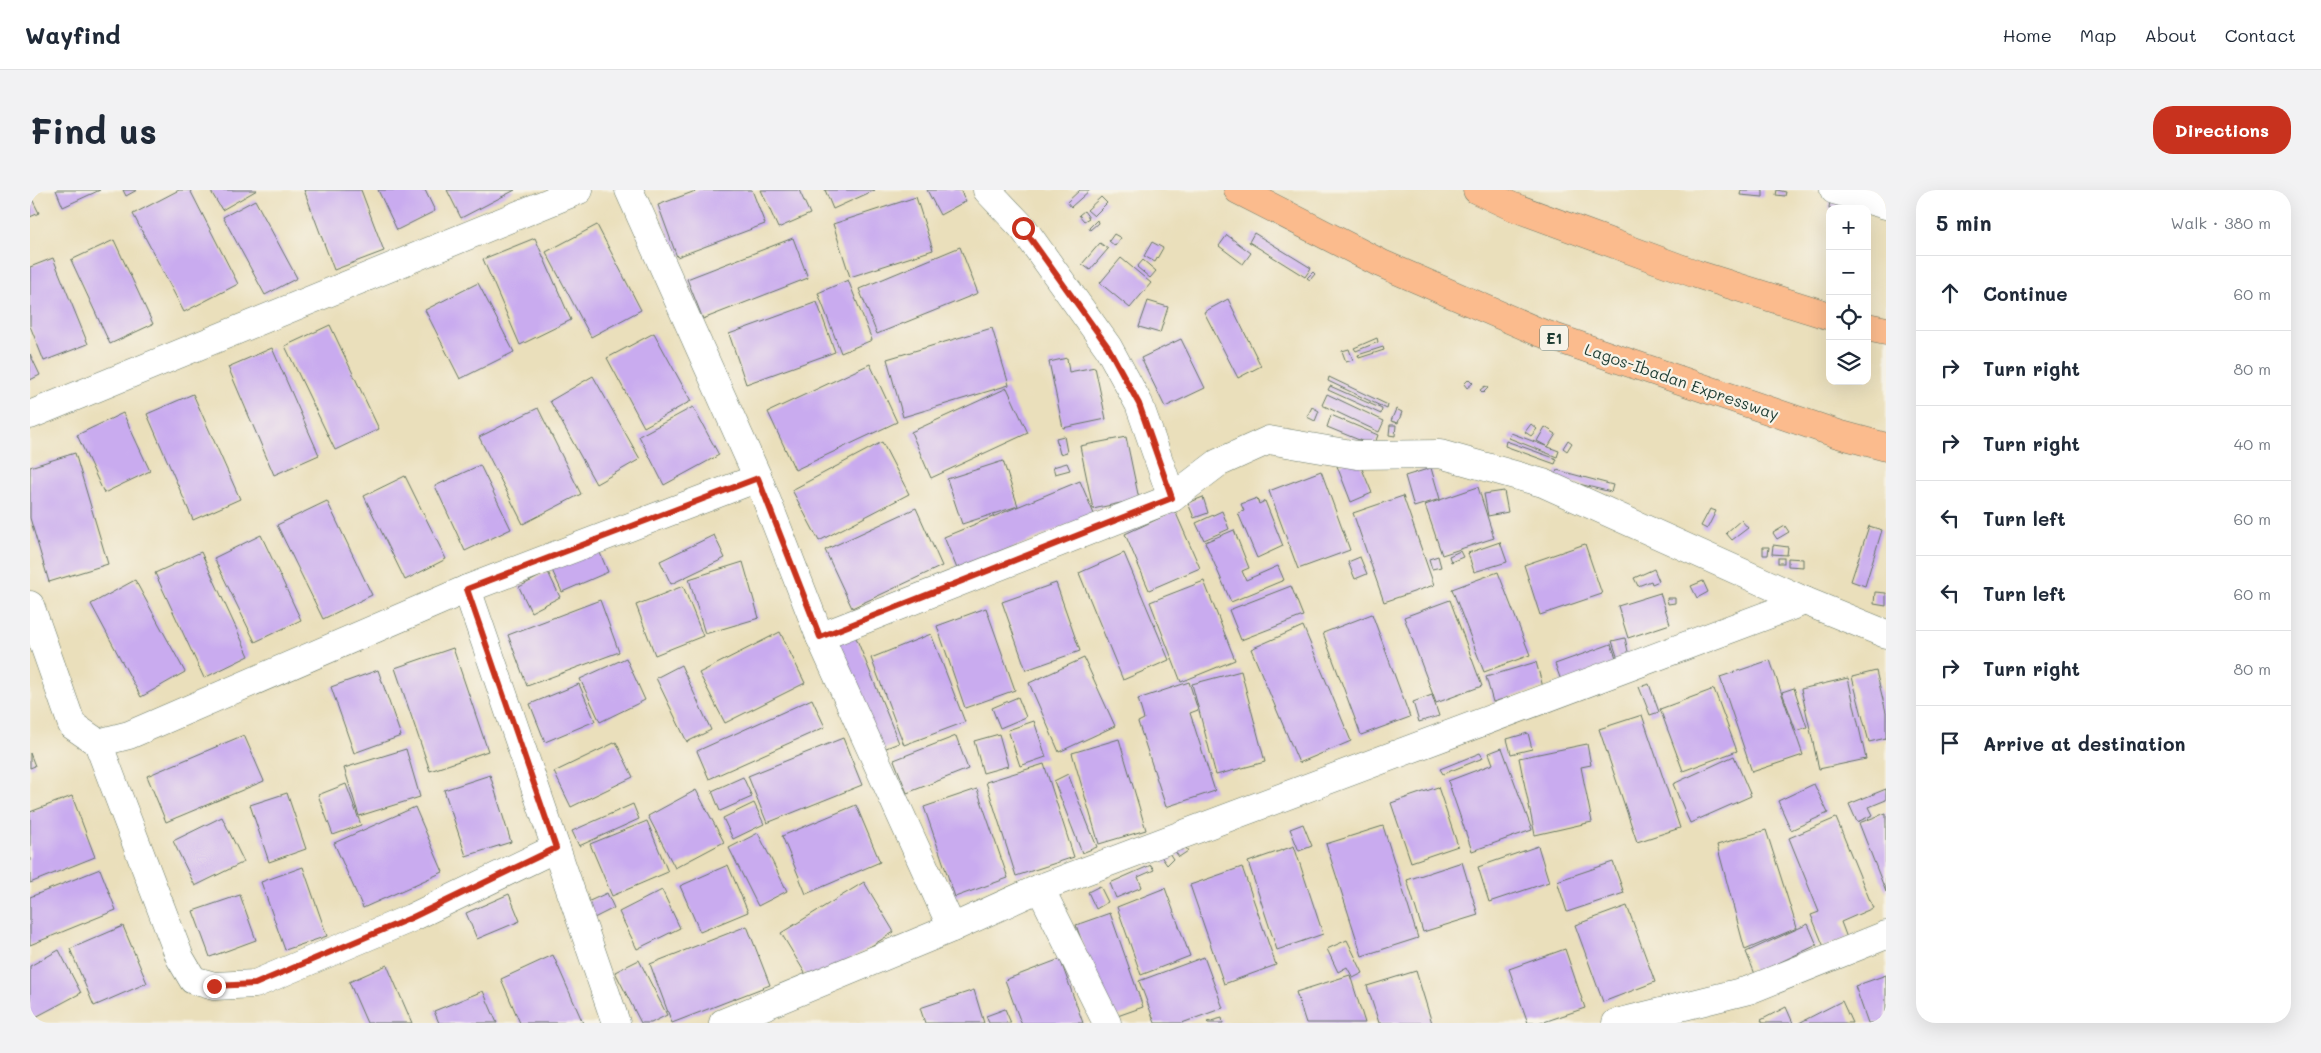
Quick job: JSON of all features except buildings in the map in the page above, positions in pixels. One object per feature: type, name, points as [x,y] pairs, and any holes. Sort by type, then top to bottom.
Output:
[{"type":"highway","name":"Lagos-Ibadan Expressway","points":[[1238,190],[1380,263],[1540,332],[1838,434],[1886,447]]},
{"type":"highway","points":[[1477,190],[1511,206],[1696,274],[1826,315]]},
{"type":"highway","points":[[1871,328],[1886,331]]},
{"type":"street","points":[[30,415],[579,190]]},
{"type":"street","points":[[629,190],[758,478],[820,637],[952,928]]},
{"type":"street","points":[[987,190],[1023,228],[1108,347],[1139,404],[1172,498]]},
{"type":"street","points":[[1834,190],[1886,205]]},
{"type":"street","points":[[820,637],[1172,498],[1218,463],[1269,440],[1357,455],[1440,454],[1543,483],[1805,601],[1886,634]]},
{"type":"street","points":[[98,743],[129,735],[467,589],[758,478]]},
{"type":"street","points":[[467,589],[616,1023]]},
{"type":"street","points":[[723,1023],[952,928],[1040,888],[1805,601]]},
{"type":"street","points":[[30,605],[72,725],[98,743],[180,958],[193,980],[214,986],[255,984],[411,918],[556,848]]},
{"type":"street","points":[[1040,888],[1106,1023]]},
{"type":"street","points":[[1616,1023],[1749,990],[1886,935]]},
{"type":"route","points":[[214,986],[255,984],[411,918],[556,848],[467,589],[758,478],[820,637],[1172,498],[1139,404],[1108,347],[1023,228]]}]
